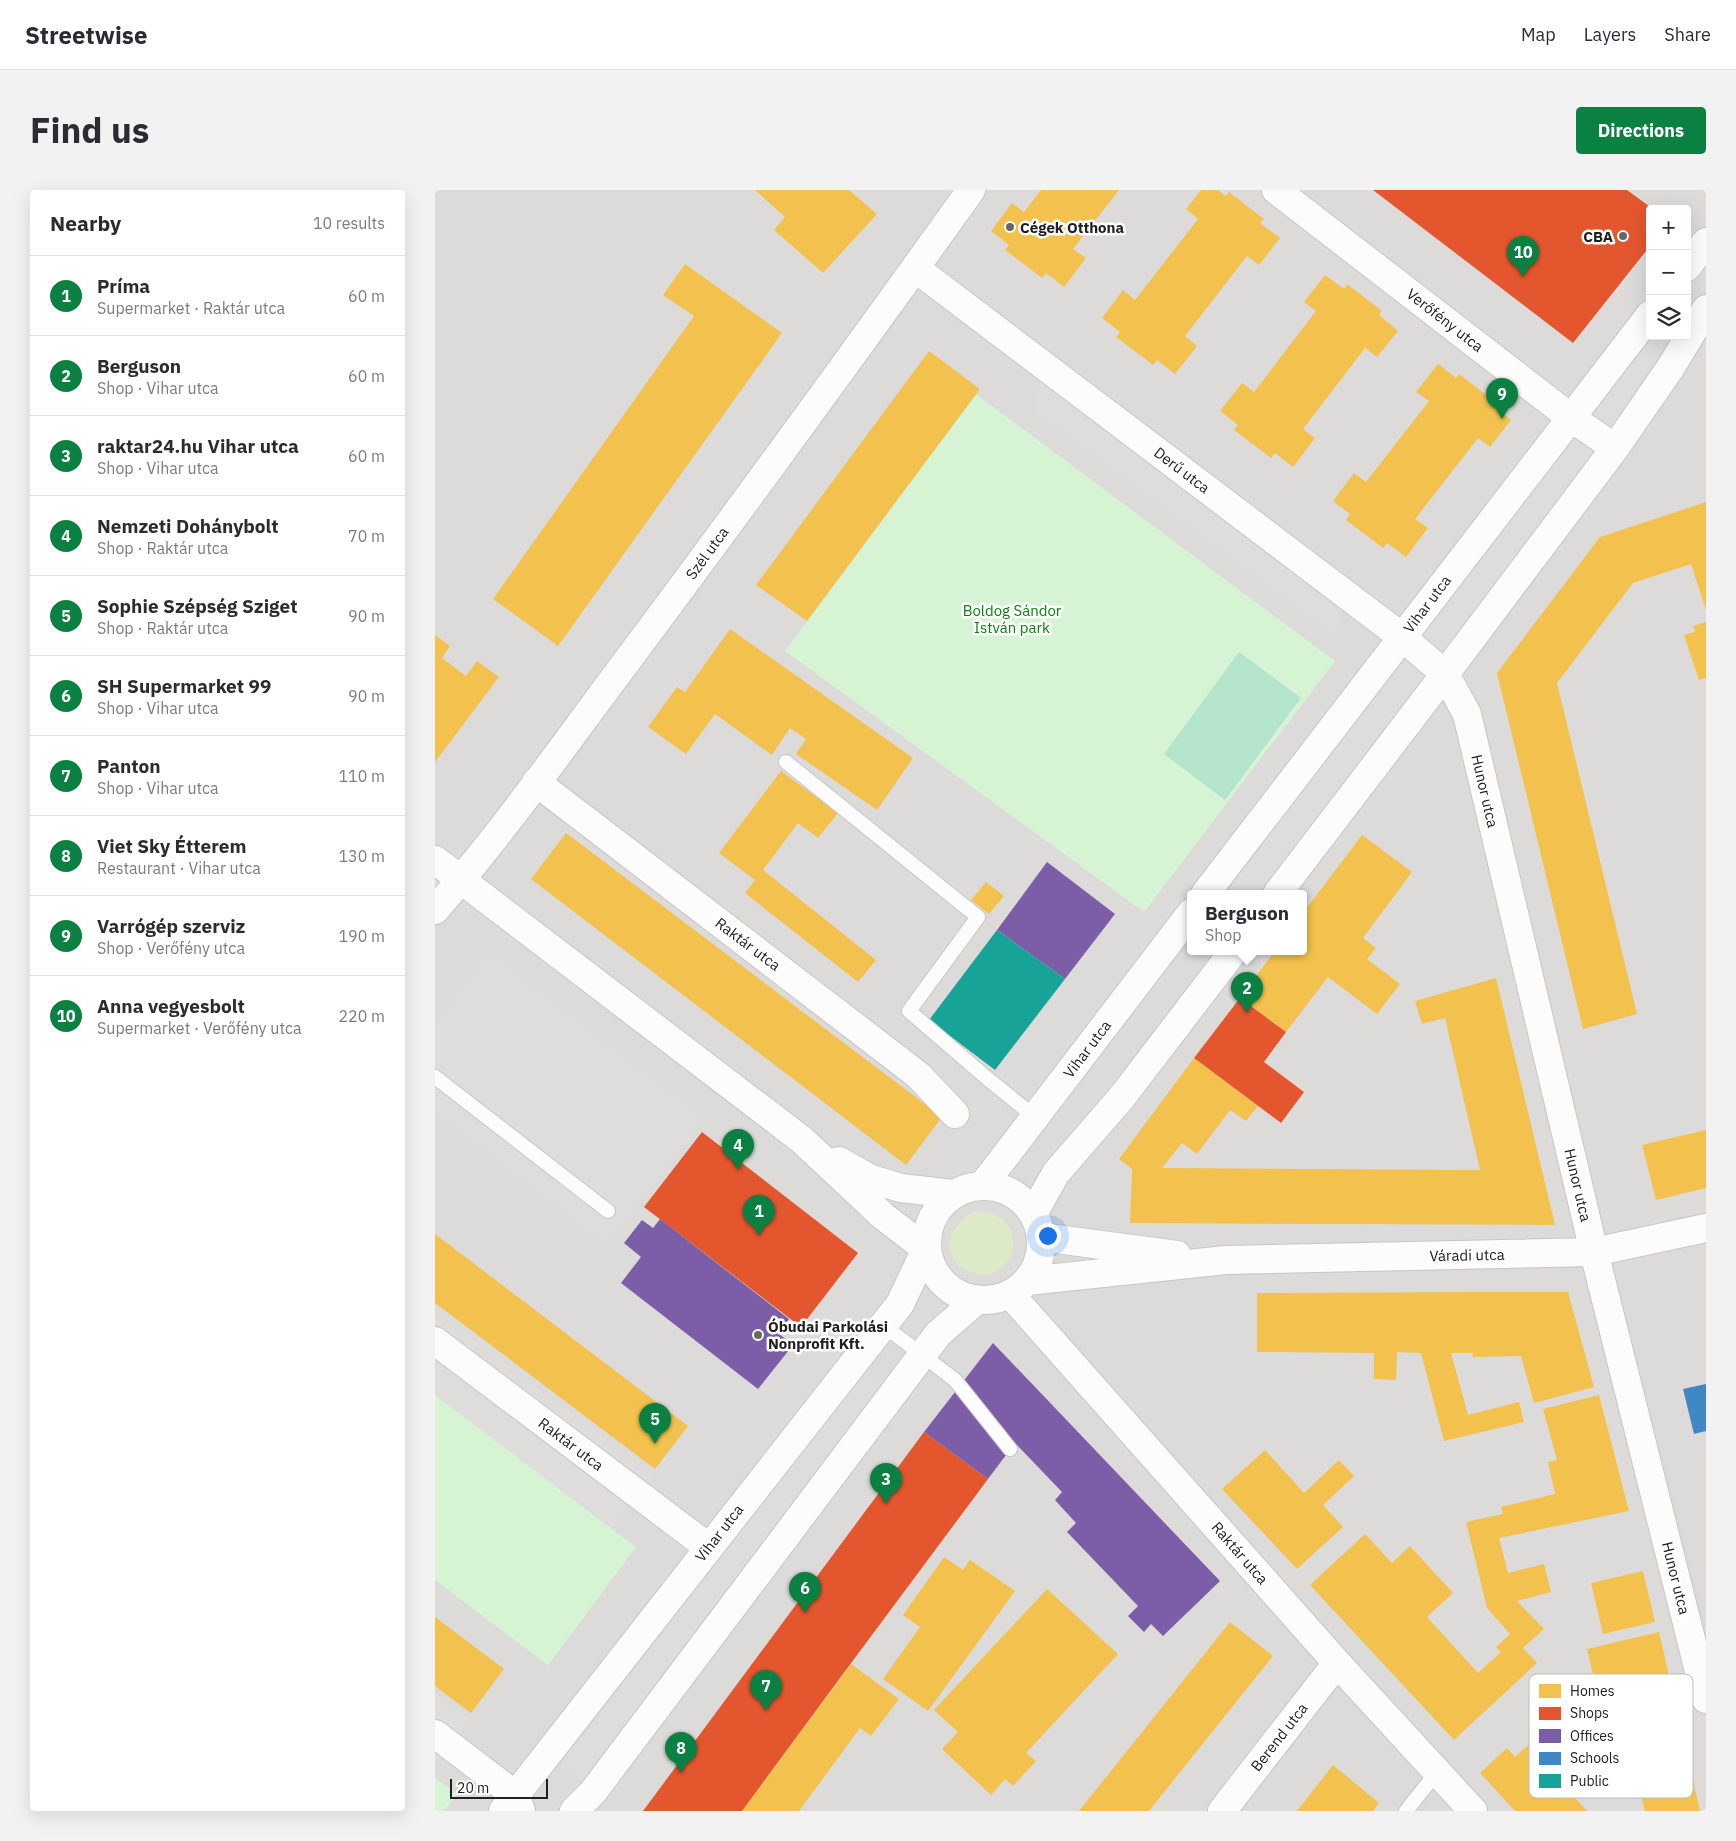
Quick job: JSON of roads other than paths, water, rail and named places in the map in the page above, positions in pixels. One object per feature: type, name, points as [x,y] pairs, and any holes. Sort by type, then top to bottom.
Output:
[{"type":"street","name":"Szél utca","points":[[435,910],[461,880],[536,782],[707,554],[971,190]]},
{"type":"street","name":"Verőfény utca","points":[[1276,190],[1570,417],[1615,448]]},
{"type":"street","points":[[1691,262],[1706,242]]},
{"type":"street","name":"Derű utca","points":[[915,268],[1402,637],[1445,674]]},
{"type":"street","points":[[1280,890],[1615,448],[1671,367],[1706,309]]},
{"type":"street","name":"Vihar utca","points":[[1208,890],[1646,320]]},
{"type":"street","name":"Hunor utca","points":[[1445,674],[1467,714],[1594,1252],[1706,1699]]},
{"type":"street","name":"Raktár utca","points":[[536,782],[918,1075],[955,1114]]},
{"type":"street","points":[[435,860],[802,1140],[883,1216],[926,1249]]},
{"type":"street","name":"Vihar utca","points":[[983,1185],[1187,918]]},
{"type":"street","points":[[953,1194],[932,1216],[926,1249],[935,1273],[953,1291],[977,1300],[994,1300],[1018,1287],[1038,1261],[1037,1226],[1056,1173],[1122,1097],[1231,955]]},
{"type":"street","points":[[802,1140],[871,1179],[901,1188],[953,1194],[983,1185],[1012,1193],[1037,1226]]},
{"type":"street","name":"Váradi utca","points":[[1037,1226],[1226,1260]]},
{"type":"street","name":"Váradi utca","points":[[1018,1287],[1226,1260],[1594,1252],[1706,1228]]},
{"type":"street","name":"Vihar utca","points":[[513,1806],[707,1547],[900,1304],[926,1249]]},
{"type":"street","name":"Raktár utca","points":[[1018,1287],[1337,1663],[1473,1811]]},
{"type":"street","points":[[573,1811],[593,1792],[938,1334],[977,1300]]},
{"type":"street","name":"Raktár utca","points":[[435,1341],[707,1547]]},
{"type":"street","name":"Berend utca","points":[[1221,1811],[1337,1663]]},
{"type":"street","points":[[435,1734],[513,1806]]},
{"type":"lane","points":[[787,762],[978,917],[909,1011],[987,1079],[1035,1116]]},
{"type":"lane","points":[[435,1077],[608,1211]]},
{"type":"lane","points":[[883,1325],[955,1380],[1010,1449]]},
{"type":"lane","points":[[1406,1811],[1437,1772]]},
{"type":"place","name":"Cégek Otthona","points":[[1010,227]]},
{"type":"place","name":"CBA","points":[[1623,236]]},
{"type":"place","name":"Anna vegyesbolt","points":[[1523,277]]},
{"type":"place","name":"Varrógép szerviz","points":[[1502,419]]},
{"type":"place","name":"Berguson","points":[[1247,1013]]},
{"type":"place","name":"Nemzeti Dohánybolt","points":[[738,1170]]},
{"type":"place","name":"Príma","points":[[759,1236]]},
{"type":"place","name":"Óbudai Parkolási Nonprofit Kft.","points":[[758,1335]]},
{"type":"place","name":"Sophie Szépség Sziget","points":[[655,1444]]},
{"type":"place","name":"raktar24.hu Vihar utca","points":[[886,1504]]},
{"type":"place","name":"SH Supermarket 99","points":[[805,1613]]},
{"type":"place","name":"Panton","points":[[766,1711]]},
{"type":"place","name":"Viet Sky Étterem","points":[[681,1773]]},
{"type":"park label","name":"Boldog Sándor István park","points":[[1012,618]]}]
